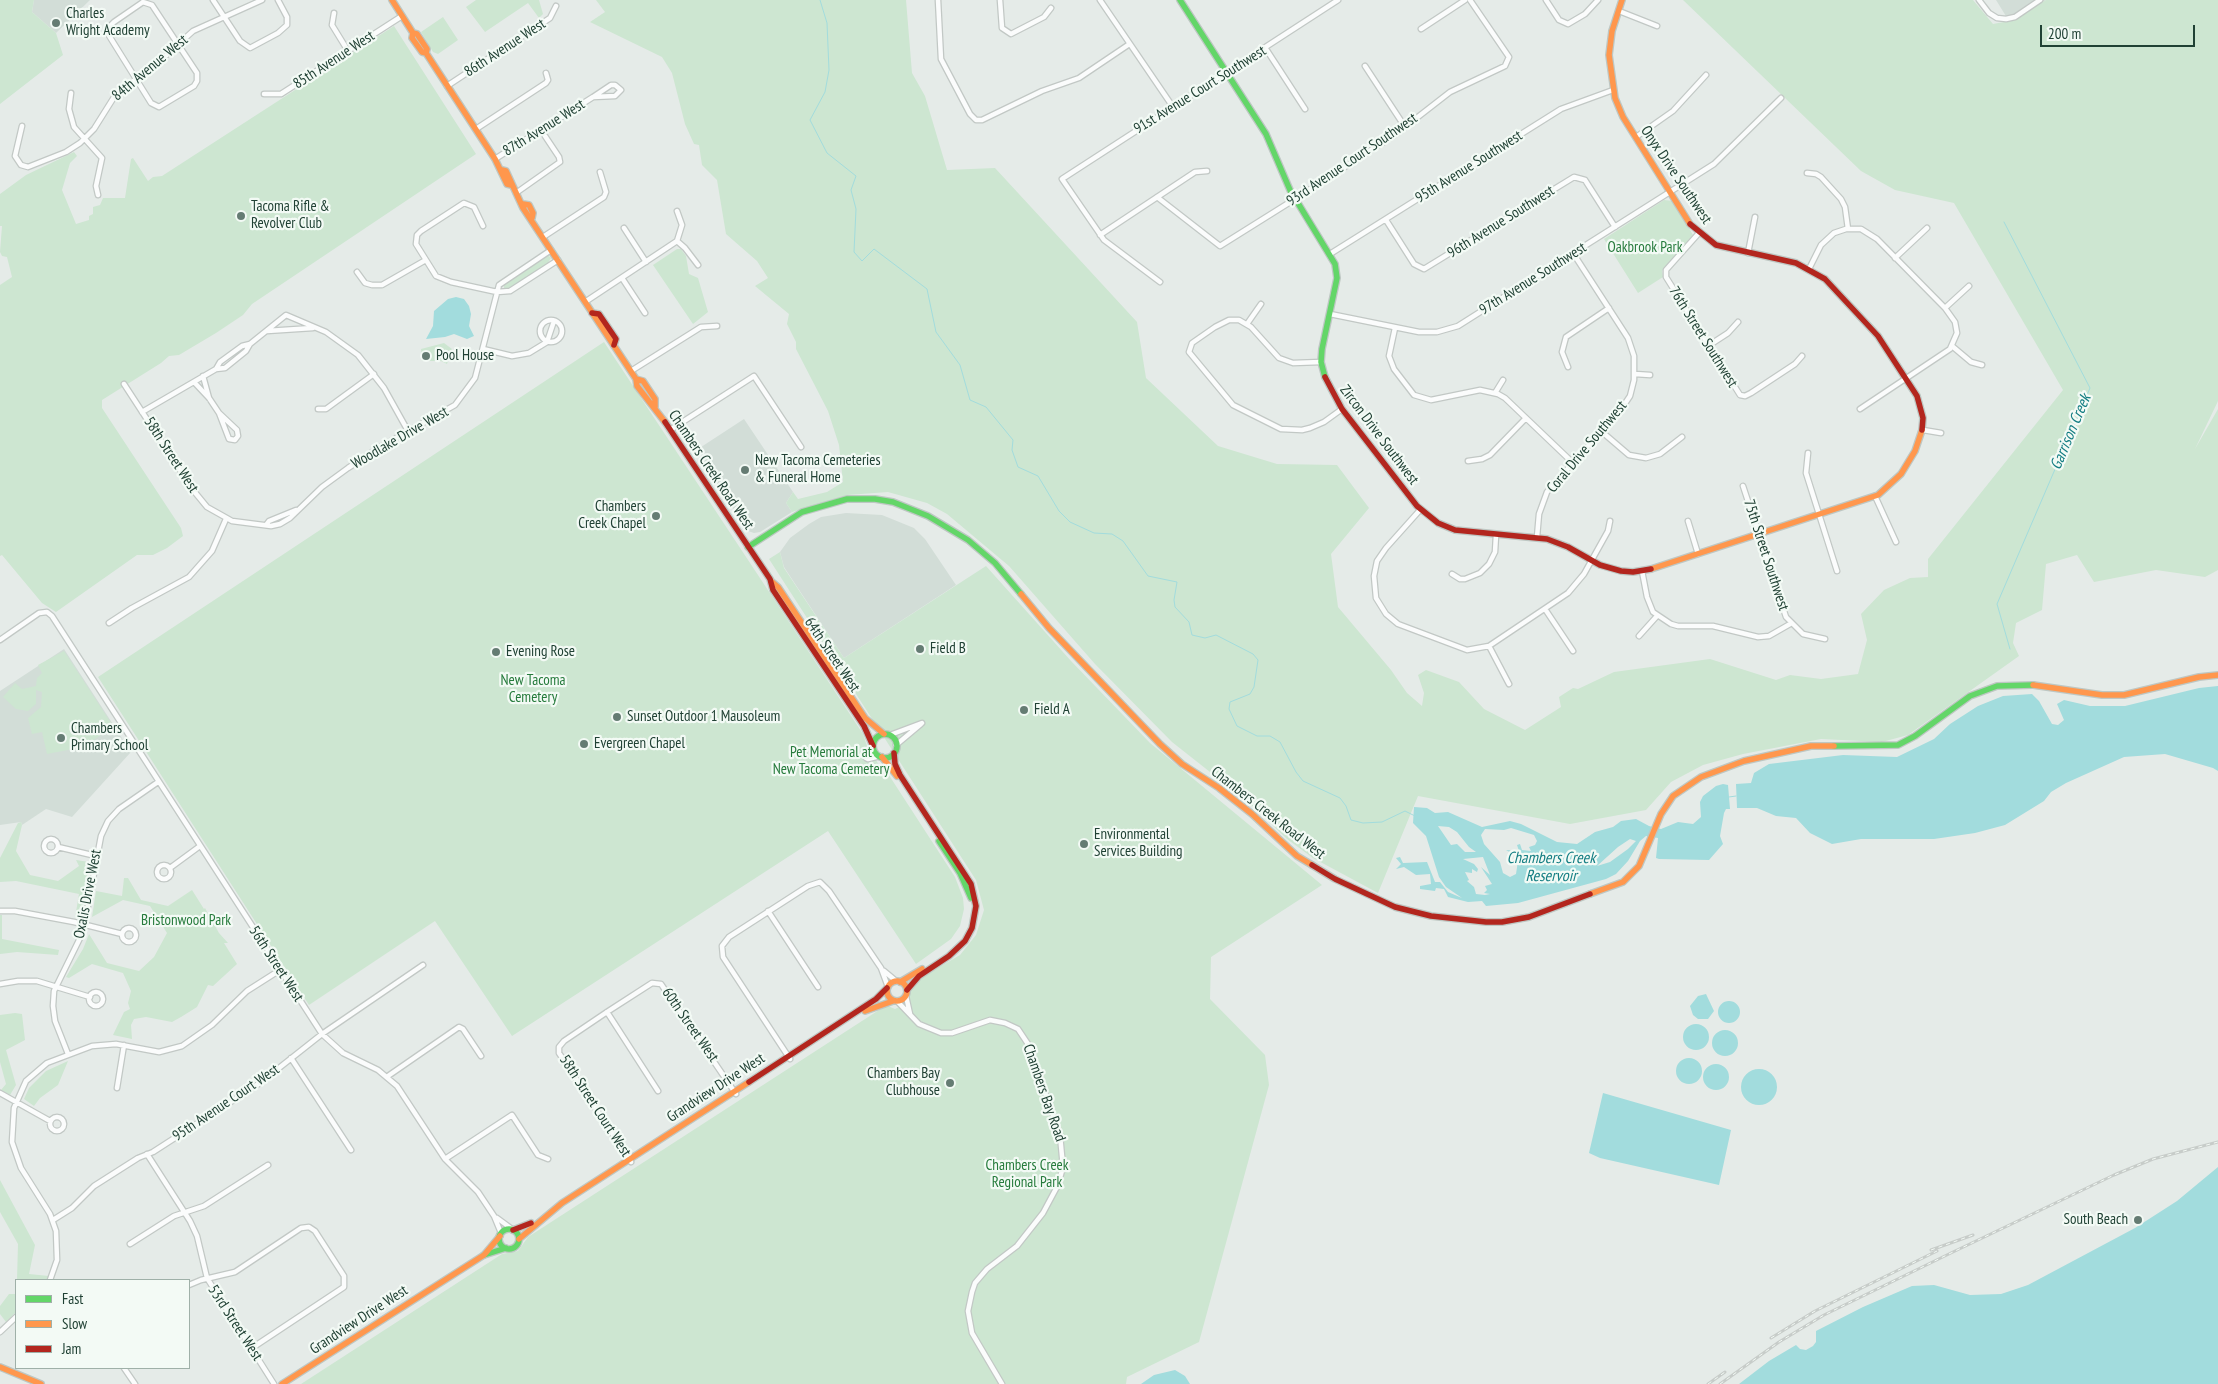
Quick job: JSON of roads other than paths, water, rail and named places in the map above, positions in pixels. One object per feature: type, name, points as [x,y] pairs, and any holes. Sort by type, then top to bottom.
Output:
[{"type":"street","points":[[214,0],[240,41],[250,48],[278,33],[288,24],[286,15],[278,0]]},
{"type":"street","name":"84th Avenue West","points":[[22,126],[16,156],[21,165],[28,167],[66,152],[84,140],[98,124],[111,99],[198,28],[262,0]]},
{"type":"street","name":"Chambers Creek Road West","points":[[392,0],[413,33],[412,38],[422,52],[426,54],[476,129],[502,170],[501,173],[507,184],[511,184],[523,204],[523,208],[532,218],[608,339],[636,379],[637,386],[649,404],[655,407],[748,547],[802,512],[848,498],[893,502],[928,516],[968,540],[995,564],[1050,628],[1127,711],[1182,764],[1219,788],[1252,814],[1297,856],[1335,879],[1395,907],[1431,916],[1486,922],[1502,922],[1529,917],[1622,882],[1638,866],[1655,826],[1673,796],[1687,784],[1710,773],[1744,761],[1811,746],[1877,748],[1898,745],[1915,736],[1970,696],[1997,686],[2030,684],[2102,695],[2124,695],[2199,677],[2218,675]]},
{"type":"street","points":[[938,0],[941,59],[971,117],[978,121],[1042,91],[1079,78],[1128,44]]},
{"type":"street","points":[[1000,0],[1001,25],[1004,31],[1014,34],[1044,17],[1051,8]]},
{"type":"street","points":[[1100,0],[1128,44],[1157,81],[1173,107]]},
{"type":"street","name":"Zircon Drive Southwest","points":[[1180,0],[1266,134],[1295,199],[1335,264],[1338,278],[1321,362],[1326,383],[1342,409],[1420,510],[1438,523],[1455,530],[1537,537],[1557,542],[1592,560],[1620,571],[1642,571],[1759,535]]},
{"type":"street","name":"91st Avenue Court Southwest","points":[[1100,235],[1062,179],[1338,0]]},
{"type":"street","points":[[1421,29],[1465,0]]},
{"type":"street","name":"93rd Avenue Court Southwest","points":[[1157,198],[1220,246],[1295,199],[1405,127],[1450,92],[1490,75],[1505,66],[1509,60],[1470,0]]},
{"type":"street","points":[[1546,0],[1559,20],[1568,24],[1585,14],[1598,0]]},
{"type":"street","name":"Onyx Drive Southwest","points":[[1622,0],[1610,46],[1610,73],[1613,90],[1623,117],[1699,234],[1716,245],[1796,263],[1825,279],[1868,324],[1906,377],[1921,404],[1922,430],[1915,451],[1901,474],[1888,488],[1875,496],[1759,535]]},
{"type":"street","points":[[1979,0],[1989,13],[1998,18],[2006,19],[2015,16],[2040,0]]},
{"type":"street","points":[[147,2],[152,5],[196,71],[197,78],[196,83],[190,88],[162,106],[156,107],[136,77],[111,42],[108,32],[110,26],[131,9],[147,2]]},
{"type":"street","name":"86th Avenue West","points":[[447,86],[550,18],[556,6]]},
{"type":"street","points":[[1618,11],[1657,26]]},
{"type":"street","points":[[334,13],[332,25],[348,51]]},
{"type":"street","name":"85th Avenue West","points":[[264,94],[281,94],[402,16]]},
{"type":"street","points":[[1266,48],[1304,109]]},
{"type":"street","points":[[1364,66],[1405,127]]},
{"type":"street","points":[[476,129],[546,83],[548,80],[546,73]]},
{"type":"street","points":[[1636,137],[1673,111],[1706,74]]},
{"type":"street","name":"87th Avenue West","points":[[495,159],[611,85],[615,85],[621,90],[615,96],[593,97]]},
{"type":"street","name":"95th Avenue Southwest","points":[[1330,254],[1561,109],[1613,90]]},
{"type":"street","points":[[71,93],[69,102],[70,117],[74,127],[102,158],[96,186],[98,195]]},
{"type":"street","name":"97th Avenue Southwest","points":[[1330,314],[1394,328],[1431,332],[1458,326],[1714,164],[1781,98]]},
{"type":"street","points":[[516,193],[560,162],[559,157],[545,136]]},
{"type":"street","points":[[1160,282],[1109,245],[1100,235],[1195,172],[1207,171]]},
{"type":"street","points":[[543,237],[604,197],[606,192],[600,172]]},
{"type":"street","points":[[1807,173],[1816,174],[1821,177],[1841,199],[1845,207],[1848,229]]},
{"type":"street","name":"96th Avenue Southwest","points":[[1386,220],[1414,264],[1424,269],[1567,181],[1578,177],[1588,184],[1615,227]]},
{"type":"street","points":[[483,226],[474,207],[469,204],[462,205],[418,233],[416,244],[424,260],[440,278],[497,292],[510,291],[558,260]]},
{"type":"street","points":[[585,302],[677,241],[682,225],[677,211]]},
{"type":"street","points":[[1748,253],[1755,216]]},
{"type":"street","points":[[624,228],[646,262]]},
{"type":"street","points":[[1895,258],[1927,228]]},
{"type":"street","points":[[1809,269],[1824,242],[1834,233],[1848,229],[1861,229],[1869,233],[1895,258],[1945,308],[1955,322],[1957,330],[1952,346],[1860,410]]},
{"type":"street","name":"76th Street Southwest","points":[[1699,234],[1666,270],[1665,275],[1708,346],[1743,396],[1794,364],[1802,356]]},
{"type":"street","points":[[677,241],[685,248],[698,266]]},
{"type":"street","points":[[497,292],[501,283],[551,250]]},
{"type":"street","name":"Coral Drive Southwest","points":[[1537,537],[1542,502],[1547,492],[1626,402],[1634,385],[1634,356],[1628,338],[1573,253]]},
{"type":"street","points":[[357,272],[365,282],[372,286],[382,286],[424,260]]},
{"type":"street","points":[[622,278],[645,313]]},
{"type":"street","points":[[1945,308],[1969,286]]},
{"type":"street","name":"Woodlake Drive West","points":[[226,519],[266,525],[286,522],[296,510],[348,468],[408,431],[448,411],[460,400],[475,378],[497,292]]},
{"type":"street","points":[[1247,324],[1262,304]]},
{"type":"street","points":[[1568,367],[1562,352],[1566,337],[1609,308]]},
{"type":"street","points":[[142,412],[216,369],[220,362],[242,346],[250,344],[267,332],[286,315],[316,328],[350,347],[374,374],[408,431]]},
{"type":"street","points":[[1321,362],[1293,363],[1279,358],[1247,324],[1239,320],[1225,321],[1196,340],[1190,346],[1189,352],[1233,405],[1281,429],[1302,430],[1310,428],[1324,422],[1342,409]]},
{"type":"street","points":[[483,349],[504,355],[521,355],[537,349],[547,342],[554,342],[562,335],[560,325],[554,321],[547,321],[541,326],[541,337],[547,342]]},
{"type":"street","points":[[547,342],[554,321]]},
{"type":"street","points":[[1708,346],[1728,333],[1738,322]]},
{"type":"street","points":[[631,371],[702,327],[718,326]]},
{"type":"street","points":[[267,332],[316,328]]},
{"type":"street","points":[[1394,328],[1389,350],[1390,361],[1397,374],[1414,394],[1424,399],[1436,400],[1468,391],[1484,390],[1495,393],[1506,398],[1572,462]]},
{"type":"street","points":[[1952,346],[1971,362],[1982,365]]},
{"type":"street","points":[[318,409],[326,409],[374,374]]},
{"type":"street","points":[[1635,374],[1650,375]]},
{"type":"street","points":[[203,376],[209,398]]},
{"type":"street","points":[[670,430],[754,376],[801,447]]},
{"type":"street","points":[[1495,393],[1503,380]]},
{"type":"street","points":[[194,382],[209,398],[219,414],[226,434],[231,440],[235,440],[238,436],[237,430],[219,414]]},
{"type":"street","name":"58th Street West","points":[[124,384],[197,496],[213,511],[226,519]]},
{"type":"street","points":[[1468,460],[1482,459],[1490,455],[1526,418]]},
{"type":"street","points":[[1922,430],[1941,433]]},
{"type":"street","points":[[1602,431],[1629,455],[1646,458],[1660,454],[1682,437]]},
{"type":"street","points":[[1808,453],[1806,472],[1838,571]]},
{"type":"street","name":"75th Street Southwest","points":[[1743,486],[1784,614],[1790,624]]},
{"type":"street","points":[[1875,496],[1896,542]]},
{"type":"street","points":[[1420,510],[1377,561],[1374,586],[1378,603],[1386,614],[1405,628],[1467,650],[1489,646],[1576,586],[1608,531],[1610,521]]},
{"type":"street","points":[[109,623],[144,601],[189,577],[212,551],[226,519]]},
{"type":"street","points":[[1688,522],[1698,554]]},
{"type":"street","points":[[1452,574],[1460,579],[1471,578],[1486,568],[1495,552],[1496,535]]},
{"type":"street","name":"64th Street West","points":[[748,547],[770,579],[778,587],[865,718],[887,735]]},
{"type":"street","points":[[1642,571],[1647,597],[1657,616],[1678,626],[1713,626],[1758,638],[1769,636],[1790,624],[1803,634],[1824,639]]},
{"type":"street","name":"64th Street West","points":[[770,579],[773,590],[864,726],[873,747]]},
{"type":"street","points":[[1545,609],[1573,651]]},
{"type":"street","name":"56th Street West","points":[[0,640],[39,613],[47,612],[52,616],[322,1034],[344,1053],[388,1076],[402,1092],[445,1159],[470,1182],[494,1216],[501,1234]]},
{"type":"street","points":[[1639,636],[1657,616]]},
{"type":"street","points":[[1713,626],[1716,619]]},
{"type":"street","points":[[1489,646],[1509,684]]},
{"type":"street","points":[[894,753],[890,756],[866,758],[877,737],[922,723],[896,745],[894,753],[895,764],[900,775],[971,884],[975,898],[972,928],[965,941],[949,956],[919,976],[906,993]]},
{"type":"street","points":[[887,735],[896,745]]},
{"type":"street","points":[[873,747],[891,766],[960,873],[970,892],[974,913],[966,933],[956,946],[898,982]]},
{"type":"street","name":"Oxalis Drive West","points":[[68,1054],[53,1011],[55,986],[77,947],[85,924],[101,836],[111,817],[123,805],[158,782]]},
{"type":"street","points":[[170,868],[200,846]]},
{"type":"street","points":[[58,847],[96,856]]},
{"type":"street","points":[[789,1057],[725,961],[722,946],[729,937],[808,886],[820,882],[829,891],[881,968],[888,987],[888,996],[895,1001]]},
{"type":"street","points":[[0,911],[15,911],[85,924],[122,934]]},
{"type":"street","points":[[768,911],[818,987]]},
{"type":"street","name":"95th Avenue Court West","points":[[53,1220],[72,1208],[94,1186],[260,1083],[322,1034],[423,965]]},
{"type":"street","points":[[881,968],[898,982],[906,993],[910,1015]]},
{"type":"street","points":[[50,1279],[56,1266],[58,1248],[53,1220],[16,1155],[11,1128],[16,1101],[23,1086],[34,1073],[47,1063],[99,1044],[124,1045],[159,1052],[182,1046],[212,1025],[247,991],[280,970]]},
{"type":"street","points":[[0,984],[30,981],[55,986],[90,997]]},
{"type":"street","name":"Grandview Drive West","points":[[519,1239],[538,1221],[558,1207],[564,1206],[876,999],[888,987],[898,982]]},
{"type":"street","name":"60th Street West","points":[[607,1012],[652,983],[659,983],[664,986],[735,1092]]},
{"type":"street","name":"Grandview Drive West","points":[[789,1057],[870,1007],[895,1001],[906,993]]},
{"type":"street","name":"Chambers Bay Road","points":[[895,1001],[920,1024],[941,1033],[952,1033],[990,1020],[1005,1023],[1018,1029],[1028,1044],[1060,1136],[1063,1167],[1058,1185],[1026,1236],[980,1276],[975,1283],[969,1305],[968,1317],[972,1333],[1002,1384]]},
{"type":"street","points":[[607,1012],[658,1091]]},
{"type":"street","name":"58th Street Court West","points":[[607,1012],[564,1041],[559,1050],[562,1060],[630,1161]]},
{"type":"street","points":[[388,1076],[459,1027],[464,1029],[481,1056]]},
{"type":"street","points":[[117,1088],[124,1045]]},
{"type":"street","points":[[291,1058],[350,1150]]},
{"type":"street","points":[[0,1093],[50,1121]]},
{"type":"street","points":[[445,1159],[512,1115],[538,1155],[548,1159]]},
{"type":"street","name":"53rd Street West","points":[[147,1154],[186,1213],[197,1236],[207,1278],[274,1384]]},
{"type":"street","points":[[130,1244],[174,1216],[204,1206],[268,1165]]},
{"type":"street","name":"56th Street West","points":[[494,1216],[512,1230]]},
{"type":"street","name":"Grandview Drive West","points":[[512,1230],[538,1221]]},
{"type":"street","points":[[190,1285],[207,1278],[235,1272],[300,1228],[311,1228],[344,1276],[345,1283],[341,1290],[252,1348]]},
{"type":"street","points":[[512,1230],[519,1239],[516,1246],[506,1248],[501,1245],[501,1234],[512,1230]]},
{"type":"street","name":"Grandview Drive West","points":[[484,1255],[501,1234]]},
{"type":"street","name":"Grandview Drive West","points":[[282,1384],[484,1255],[506,1248]]},
{"type":"street","name":"Grandview Drive West","points":[[289,1384],[446,1282],[449,1277]]},
{"type":"street","points":[[0,1332],[15,1318]]},
{"type":"street","points":[[0,1367],[42,1384]]},
{"type":"street","points":[[125,1369],[135,1384]]},
{"type":"water","points":[[456,297],[464,299],[469,306],[471,314],[469,326],[474,336],[467,339],[454,334],[426,339],[433,326],[434,311],[448,299]]},
{"type":"water","points":[[2218,686],[2218,771],[2165,754],[2124,757],[2066,783],[2051,792],[2044,801],[2005,825],[1975,833],[1934,839],[1861,839],[1832,844],[1810,833],[1796,818],[1776,816],[1757,808],[1737,808],[1736,784],[1751,783],[1754,773],[1769,764],[1843,755],[1897,757],[1934,739],[1950,724],[1978,706],[2003,696],[2032,694],[2039,701],[2052,724],[2058,725],[2064,720],[2057,704],[2064,700],[2090,706],[2125,706],[2199,688]]},
{"type":"water","name":"Chambers Creek Reservoir","points":[[1728,785],[1730,809],[1726,809],[1724,813],[1720,836],[1723,844],[1709,860],[1656,858],[1658,838],[1646,836],[1640,841],[1628,861],[1616,874],[1606,879],[1518,903],[1486,906],[1482,901],[1468,902],[1448,897],[1444,889],[1436,888],[1435,891],[1420,889],[1420,886],[1431,884],[1430,874],[1416,875],[1404,867],[1396,869],[1401,864],[1396,858],[1400,857],[1403,863],[1427,862],[1435,882],[1440,882],[1448,892],[1462,898],[1446,887],[1439,877],[1426,836],[1413,823],[1414,807],[1427,808],[1435,813],[1448,812],[1482,827],[1510,821],[1521,824],[1557,842],[1577,844],[1595,832],[1613,827],[1621,821],[1636,819],[1649,826],[1661,829],[1678,822],[1693,824],[1701,817],[1700,802],[1703,796],[1716,786]],"holes":[[[1438,826],[1449,827],[1457,832],[1469,847],[1476,852],[1465,852],[1457,844],[1451,845]],[[1511,828],[1534,835],[1537,841],[1535,845],[1529,847],[1531,851],[1522,850],[1520,844],[1517,845],[1519,851],[1506,850],[1515,855],[1518,861],[1516,874],[1510,877],[1503,873],[1500,862],[1484,844],[1481,835],[1485,829],[1504,830]],[[1630,839],[1636,841],[1610,862],[1597,866]],[[1483,857],[1490,875],[1481,867],[1492,884],[1485,886],[1487,890],[1484,893],[1490,894],[1476,894],[1474,887],[1467,881],[1469,880],[1465,872],[1472,873],[1472,869],[1477,872],[1478,869],[1474,864],[1463,859]]]},
{"type":"water","points":[[1706,994],[1714,1011],[1708,1019],[1698,1019],[1693,1015],[1690,1006],[1698,996]]},
{"type":"water","points":[[1729,1001],[1737,1004],[1740,1012],[1737,1020],[1729,1023],[1721,1020],[1718,1012],[1721,1004]]},
{"type":"water","points":[[1696,1024],[1705,1028],[1709,1037],[1705,1046],[1696,1050],[1687,1046],[1683,1037],[1687,1028]]},
{"type":"water","points":[[1725,1030],[1734,1034],[1738,1043],[1734,1052],[1725,1056],[1716,1052],[1712,1043],[1716,1034]]},
{"type":"water","points":[[1689,1058],[1698,1062],[1702,1071],[1698,1080],[1689,1084],[1680,1080],[1676,1071],[1680,1062]]},
{"type":"water","points":[[1716,1064],[1725,1068],[1729,1077],[1725,1086],[1716,1090],[1707,1086],[1703,1077],[1707,1068]]},
{"type":"water","points":[[1759,1069],[1766,1070],[1772,1074],[1776,1080],[1776,1094],[1772,1100],[1766,1104],[1759,1105],[1752,1104],[1746,1100],[1742,1094],[1741,1087],[1742,1080],[1746,1074],[1752,1070]]},
{"type":"water","points":[[1603,1093],[1731,1130],[1719,1185],[1600,1158],[1589,1153]]},
{"type":"water","points":[[2218,1167],[2218,1384],[1739,1384],[1769,1361],[1796,1345],[1800,1349],[1806,1350],[1813,1346],[1816,1342],[1816,1331],[1863,1307],[1912,1286],[1934,1285],[1970,1295],[2001,1294],[2028,1285],[2135,1228],[2177,1201]]},
{"type":"water","points":[[1175,1370],[1185,1376],[1190,1384],[1141,1384],[1154,1375]]},
{"type":"waterway","points":[[820,0],[827,23],[829,70],[825,92],[810,120],[827,153],[856,176],[851,190],[856,209],[854,252],[862,261],[874,249],[927,289],[936,332],[960,365],[970,400],[986,407],[1013,440],[1012,450],[1018,467],[1038,476],[1059,511],[1070,522],[1094,533],[1112,534],[1123,541],[1148,576],[1177,582],[1174,600],[1175,607],[1189,622],[1192,635],[1205,638],[1216,635],[1253,654],[1258,660],[1254,687],[1250,694],[1230,702],[1229,709],[1237,726],[1257,736],[1270,736],[1280,742],[1303,781],[1340,798],[1346,806],[1351,820],[1363,823],[1382,822],[1405,811],[1415,816]]},
{"type":"waterway","name":"Garrison Creek","points":[[2004,222],[2090,388],[1997,604],[2010,649]]},
{"type":"waterway","points":[[1729,797],[1736,796]]},
{"type":"railway","points":[[1720,1384],[1779,1342],[1824,1315],[1953,1252],[2114,1175],[2153,1159],[2218,1142]]},
{"type":"railway","points":[[1931,1250],[1973,1235]]},
{"type":"railway","points":[[1771,1338],[1815,1311],[1937,1251]]},
{"type":"railway","points":[[1708,1384],[1725,1372]]},
{"type":"place","name":"Charles Wright Academy","points":[[56,23]]},
{"type":"place","name":"Tacoma Rifle & Revolver Club","points":[[241,216]]},
{"type":"place","name":"Pool House","points":[[426,356]]},
{"type":"place","name":"New Tacoma Cemeteries & Funeral Home","points":[[745,470]]},
{"type":"place","name":"Chambers Creek Chapel","points":[[656,516]]},
{"type":"place","name":"Field B","points":[[920,649]]},
{"type":"place","name":"Evening Rose","points":[[496,652]]},
{"type":"place","name":"Field A","points":[[1024,710]]},
{"type":"place","name":"Sunset Outdoor 1 Mausoleum","points":[[617,717]]},
{"type":"place","name":"Chambers Primary School","points":[[61,738]]},
{"type":"place","name":"Evergreen Chapel","points":[[584,744]]},
{"type":"place","name":"Environmental Services Building","points":[[1084,844]]},
{"type":"place","name":"Chambers Bay Clubhouse","points":[[950,1083]]},
{"type":"place","name":"South Beach","points":[[2138,1220]]},
{"type":"park label","name":"Oakbrook Park","points":[[1645,248]]},
{"type":"park label","name":"New Tacoma Cemetery","points":[[533,690]]},
{"type":"park label","name":"Pet Memorial at New Tacoma Cemetery","points":[[831,762]]},
{"type":"park label","name":"Bristonwood Park","points":[[186,921]]},
{"type":"park label","name":"Chambers Creek Regional Park","points":[[1027,1174]]}]
